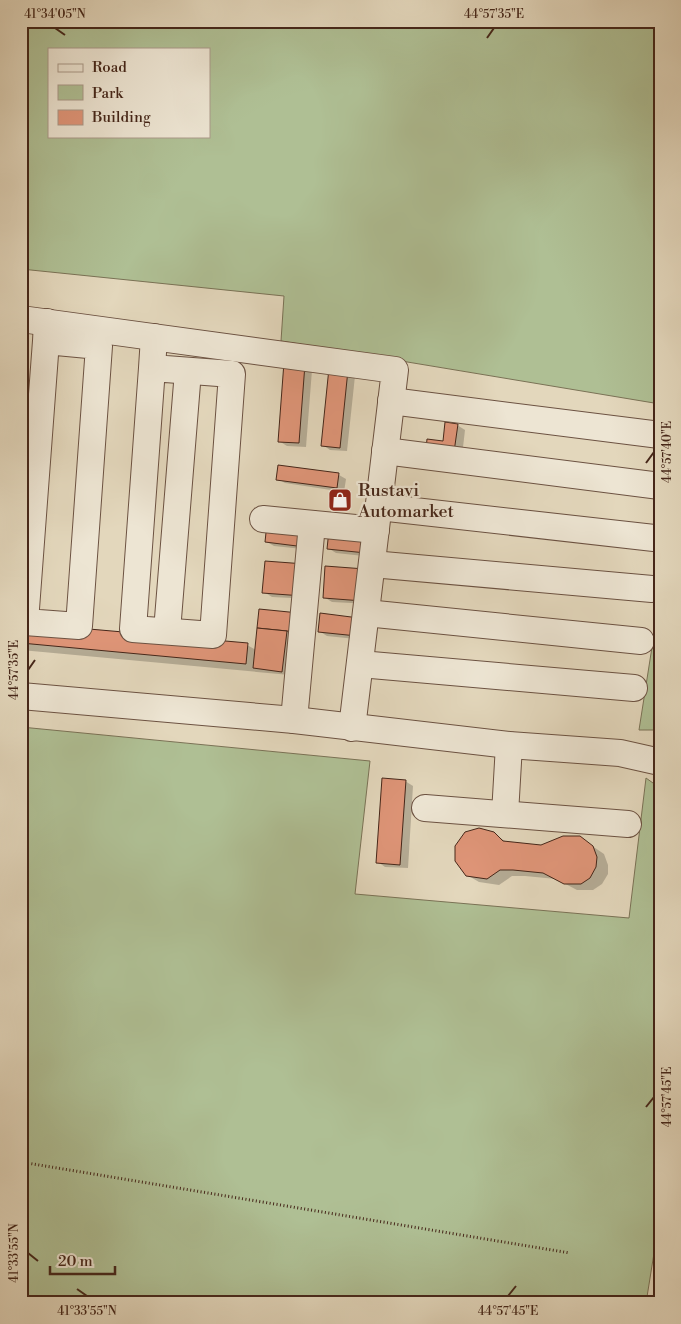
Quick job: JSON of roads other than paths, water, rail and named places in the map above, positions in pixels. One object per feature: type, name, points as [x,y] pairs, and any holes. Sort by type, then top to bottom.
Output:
[{"type":"street","points":[[21,319],[46,332],[100,346],[79,626],[25,622],[46,332]]},
{"type":"street","points":[[46,332],[154,337],[395,370],[352,728]]},
{"type":"street","points":[[152,368],[232,374],[213,635],[133,629],[154,337]]},
{"type":"street","points":[[167,631],[188,371]]},
{"type":"street","points":[[391,401],[660,435]]},
{"type":"street","points":[[385,451],[660,486]]},
{"type":"street","points":[[263,519],[312,524],[377,519],[654,538]]},
{"type":"street","points":[[294,720],[312,524]]},
{"type":"street","points":[[372,564],[652,589]]},
{"type":"street","points":[[366,613],[641,641]]},
{"type":"street","points":[[360,664],[634,688]]},
{"type":"street","points":[[21,696],[294,720],[510,745],[620,753],[659,758]]},
{"type":"street","points":[[505,814],[510,745]]},
{"type":"street","points":[[425,808],[628,824]]},
{"type":"place","name":"Rustavi Automarket","points":[[340,500]]}]
